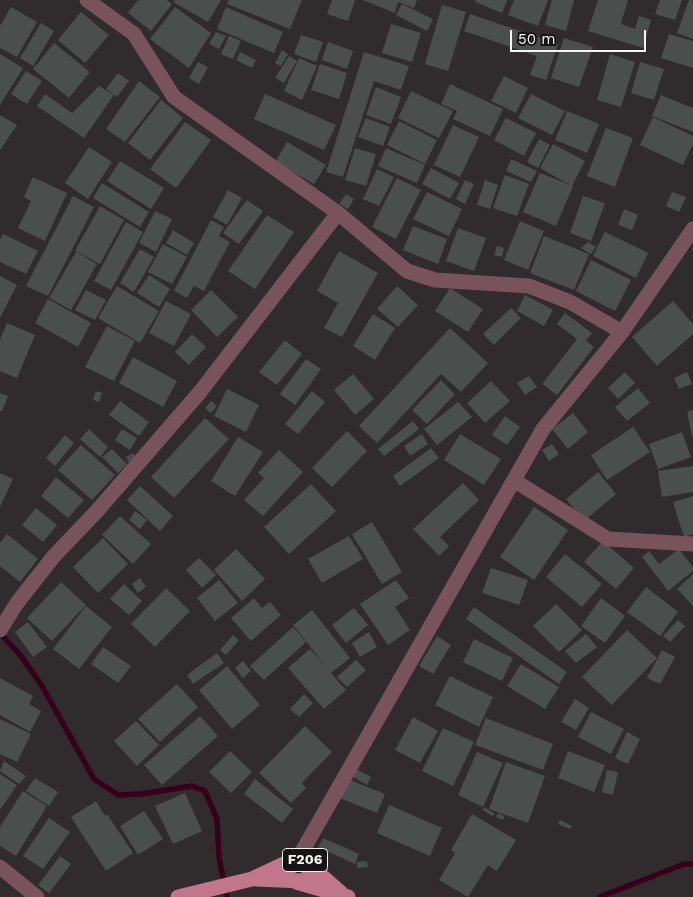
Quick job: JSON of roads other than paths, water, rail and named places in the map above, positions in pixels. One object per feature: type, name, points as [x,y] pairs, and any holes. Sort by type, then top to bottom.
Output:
[{"type":"main road","name":"F206","points":[[178,897],[247,880],[299,861]]},
{"type":"main road","name":"F206","points":[[293,881],[308,877],[299,861]]},
{"type":"main road","name":"F206","points":[[293,881],[286,868],[299,861]]},
{"type":"main road","name":"F206","points":[[299,861],[346,896]]},
{"type":"main road","name":"F206","points":[[247,880],[293,881],[346,896]]},
{"type":"street","points":[[87,0],[134,34],[174,96],[338,213],[407,271],[435,280],[529,286],[570,302],[622,332]]},
{"type":"street","points":[[0,630],[17,603],[54,556],[97,511],[200,392],[338,213]]},
{"type":"street","points":[[299,861],[544,429],[622,332],[693,229]]},
{"type":"street","points":[[515,481],[608,539],[693,544]]},
{"type":"street","points":[[0,867],[37,897]]},
{"type":"waterway","points":[[0,633],[21,656],[42,686],[94,779],[118,795],[141,794],[192,786],[205,791],[217,819],[219,857],[227,897]]},
{"type":"waterway","points":[[600,897],[684,864],[693,864]]}]
